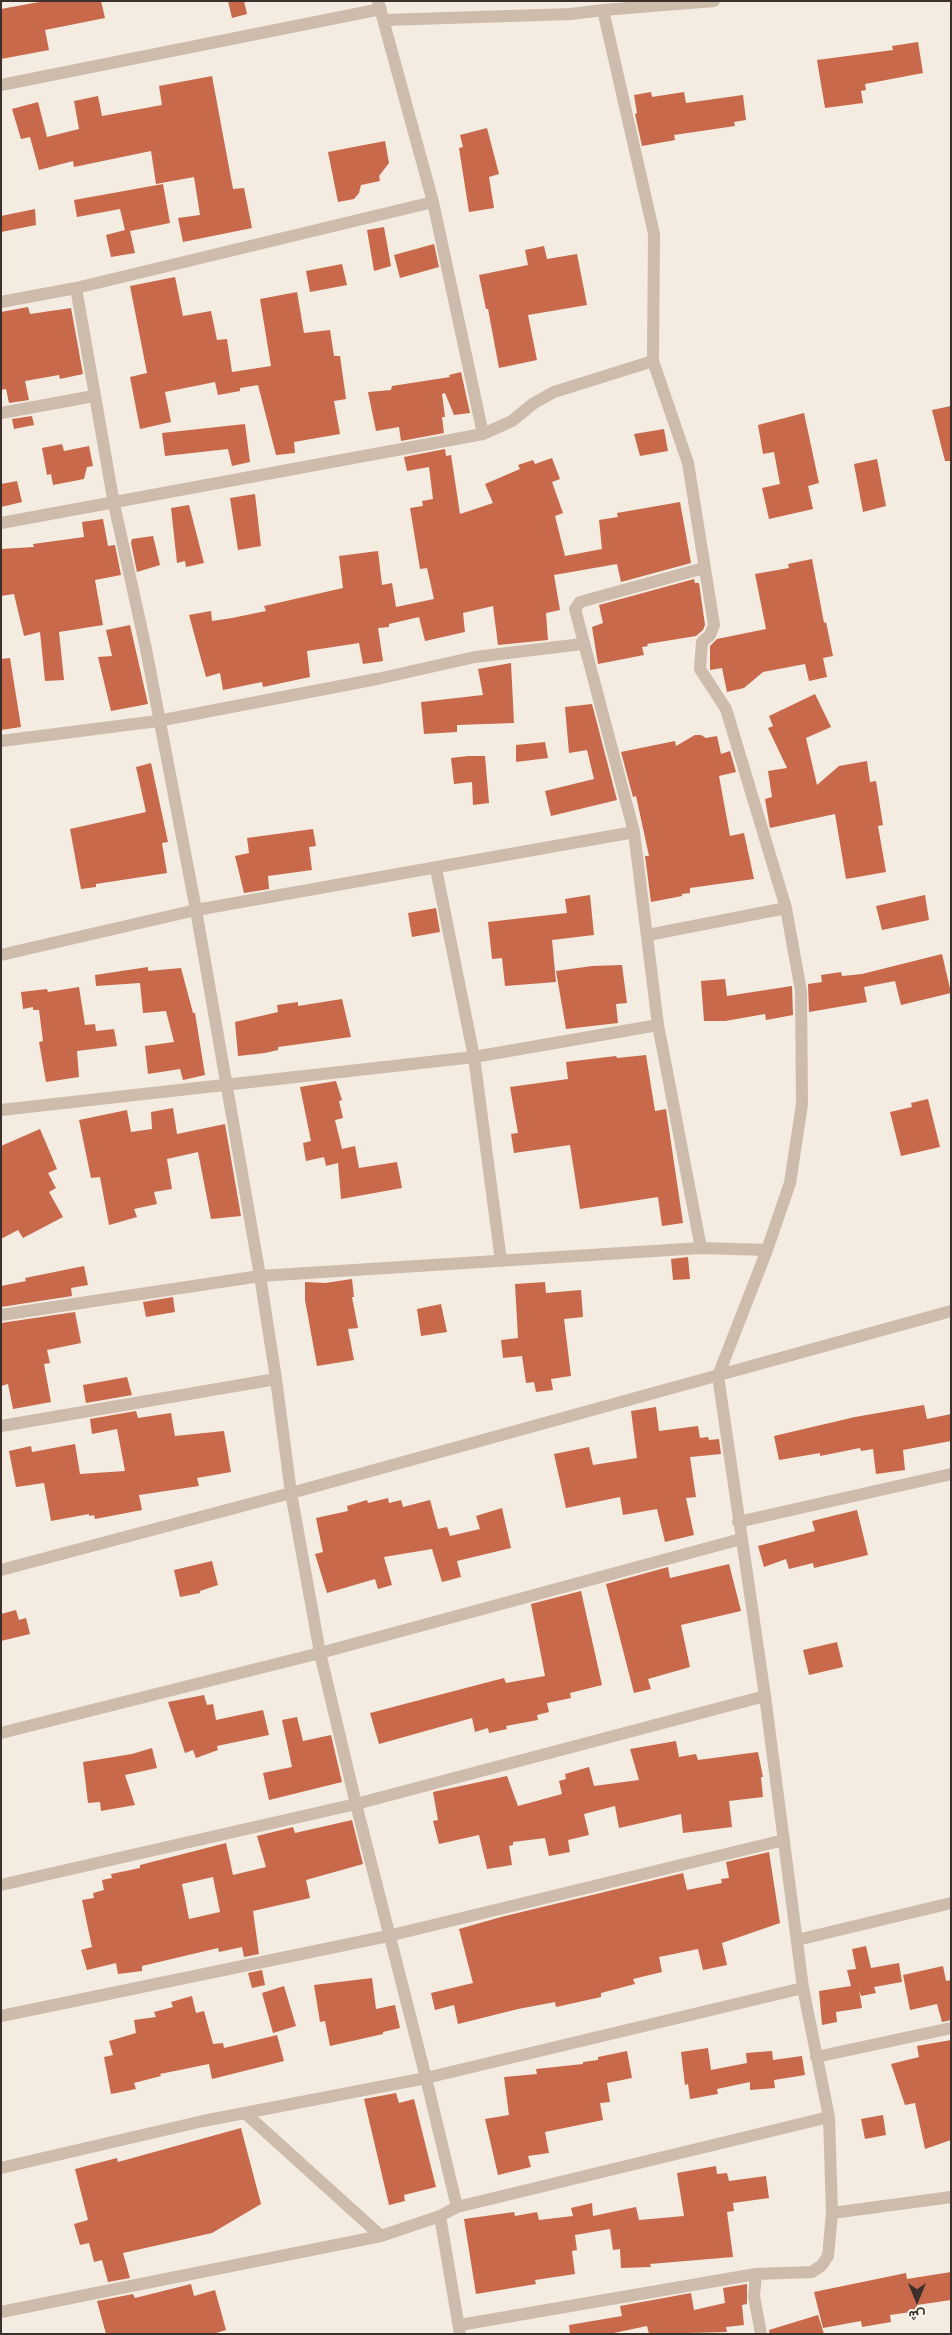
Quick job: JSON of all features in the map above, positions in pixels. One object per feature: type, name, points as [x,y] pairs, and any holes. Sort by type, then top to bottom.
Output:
[{"type":"street","points":[[1,85],[381,10],[571,14],[714,1]]},
{"type":"street","points":[[381,10],[434,202],[483,434]]},
{"type":"street","points":[[440,2216],[460,2330],[756,2274],[812,2272],[822,2265],[828,2256],[832,2213],[829,2117],[803,1988],[765,1696],[740,1539],[718,1376],[767,1250],[790,1183],[802,1104],[801,991],[786,908],[726,709],[700,669],[702,642],[710,635],[714,625],[688,463],[653,361],[654,234],[603,10]]},
{"type":"street","points":[[1,302],[76,288],[434,202]]},
{"type":"street","points":[[76,288],[114,504],[146,649],[158,721],[196,910],[260,1276],[291,1493],[320,1653],[388,1936],[426,2078],[457,2207]]},
{"type":"street","points":[[1,524],[483,434],[512,421],[534,403],[554,392],[653,361]]},
{"type":"street","points":[[1,413],[94,396]]},
{"type":"street","points":[[701,1248],[658,1025],[634,832],[574,609],[580,602],[704,568]]},
{"type":"street","points":[[1,741],[158,721],[377,679],[475,657],[582,644]]},
{"type":"street","points":[[1,955],[196,910],[436,869],[634,832]]},
{"type":"street","points":[[436,869],[474,1057],[501,1261]]},
{"type":"street","points":[[648,935],[786,908]]},
{"type":"street","points":[[1,1110],[474,1057],[658,1025]]},
{"type":"street","points":[[1,1315],[260,1276],[701,1248],[767,1250]]},
{"type":"street","points":[[1,1570],[291,1493],[951,1311]]},
{"type":"street","points":[[1,1426],[276,1378]]},
{"type":"street","points":[[738,1522],[951,1474]]},
{"type":"street","points":[[1,1733],[320,1653],[740,1539]]},
{"type":"street","points":[[1,1884],[356,1804],[765,1696]]},
{"type":"street","points":[[1,2016],[388,1936],[784,1840]]},
{"type":"street","points":[[797,1940],[951,1903]]},
{"type":"street","points":[[1,2168],[245,2113],[426,2078],[803,1988]]},
{"type":"street","points":[[816,2058],[951,2028]]},
{"type":"street","points":[[245,2113],[381,2236]]},
{"type":"street","points":[[1,2312],[381,2236],[440,2216],[457,2207],[829,2117]]},
{"type":"street","points":[[832,2213],[951,2198]]},
{"type":"street","points":[[756,2274],[754,2296],[761,2334]]},
{"type":"building","points":[[45,1],[101,1],[105,18],[45,30],[49,50],[1,59],[1,9]]},
{"type":"building","points":[[228,1],[244,1],[247,14],[232,18]]},
{"type":"building","points":[[918,42],[923,73],[865,84],[866,90],[861,91],[863,103],[825,108],[817,60],[893,50],[892,46]]},
{"type":"building","points":[[212,76],[233,189],[244,188],[252,228],[183,242],[178,218],[200,215],[194,177],[156,184],[151,151],[74,167],[73,161],[39,170],[30,137],[21,139],[12,109],[38,102],[47,137],[79,129],[74,101],[98,96],[102,116],[162,105],[159,86]]},
{"type":"building","points":[[651,92],[652,97],[684,92],[686,103],[743,95],[746,120],[734,122],[735,126],[674,135],[675,140],[642,146],[635,114],[637,113],[634,95]]},
{"type":"building","points":[[487,128],[499,174],[489,177],[494,208],[469,212],[459,148],[463,147],[460,135]]},
{"type":"building","points":[[385,141],[389,163],[379,176],[380,181],[361,185],[359,193],[354,199],[338,202],[328,152]]},
{"type":"building","points":[[163,184],[170,223],[130,231],[135,253],[111,257],[106,235],[125,230],[120,209],[77,217],[74,200]]},
{"type":"building","points":[[35,209],[36,225],[1,232],[1,216]]},
{"type":"building","points":[[384,227],[391,266],[374,271],[367,230]]},
{"type":"building","points":[[434,244],[439,267],[400,278],[394,255]]},
{"type":"building","points":[[544,246],[547,259],[577,254],[587,305],[528,315],[537,360],[499,368],[488,309],[486,309],[479,275],[528,265],[525,250]]},
{"type":"building","points":[[342,264],[347,285],[310,292],[306,271]]},
{"type":"building","points":[[175,277],[183,316],[211,311],[217,340],[227,339],[232,372],[271,366],[260,299],[297,292],[304,333],[330,330],[334,356],[340,356],[346,399],[334,401],[340,434],[294,442],[295,453],[276,455],[258,385],[218,395],[215,382],[165,392],[171,422],[140,429],[130,377],[147,373],[130,286]]},
{"type":"building","points":[[28,307],[30,314],[71,308],[83,374],[60,379],[59,375],[25,381],[29,400],[9,403],[6,389],[1,390],[1,312]]},
{"type":"building","points":[[461,372],[470,413],[454,415],[445,393],[442,394],[445,417],[442,417],[444,433],[401,441],[399,427],[376,431],[368,392],[391,390],[392,386],[450,377],[449,375]]},
{"type":"building","points":[[951,406],[951,461],[945,461],[932,410]]},
{"type":"building","points":[[804,413],[819,483],[808,486],[813,509],[769,519],[762,488],[780,484],[774,452],[763,454],[758,425]]},
{"type":"building","points":[[32,416],[34,425],[14,429],[12,419]]},
{"type":"building","points":[[245,424],[250,462],[232,466],[228,449],[165,456],[162,433]]},
{"type":"building","points":[[664,429],[668,451],[640,456],[634,434]]},
{"type":"building","points":[[62,444],[64,451],[89,446],[93,466],[87,467],[84,479],[53,485],[51,474],[47,475],[42,448]]},
{"type":"building","points":[[445,449],[446,456],[451,455],[460,514],[493,503],[485,484],[520,469],[518,465],[533,460],[535,464],[552,458],[560,479],[552,482],[563,513],[555,516],[565,556],[602,549],[599,520],[618,517],[617,513],[680,502],[691,563],[621,582],[617,564],[554,575],[560,610],[546,613],[548,640],[498,645],[493,606],[463,613],[465,632],[425,641],[419,617],[389,624],[389,627],[378,628],[383,661],[363,664],[359,643],[307,651],[310,677],[263,687],[262,682],[223,690],[220,673],[206,677],[189,615],[211,611],[212,621],[232,618],[266,611],[264,606],[343,588],[339,556],[378,551],[382,585],[392,583],[396,607],[434,599],[427,568],[420,569],[410,508],[423,506],[422,501],[433,499],[429,467],[407,471],[404,457]]},
{"type":"building","points":[[877,459],[886,506],[863,512],[854,464]]},
{"type":"building","points":[[17,481],[22,502],[1,507],[1,484]]},
{"type":"building","points":[[255,494],[261,546],[238,550],[230,498]]},
{"type":"building","points":[[189,505],[204,563],[186,567],[185,561],[177,563],[171,508]]},
{"type":"building","points":[[103,519],[108,546],[115,545],[121,575],[95,580],[103,625],[59,632],[64,680],[45,681],[40,632],[24,636],[14,594],[1,596],[1,549],[34,547],[33,544],[84,537],[82,522]]},
{"type":"building","points":[[153,536],[160,565],[137,572],[131,543],[132,539]]},
{"type":"building","points":[[812,559],[824,623],[826,622],[833,656],[823,658],[827,677],[809,681],[805,664],[763,672],[744,688],[727,692],[722,668],[710,670],[710,646],[717,639],[766,629],[755,574],[789,568],[788,564]]},
{"type":"building","points":[[694,579],[695,583],[699,583],[705,625],[703,630],[696,636],[647,644],[648,646],[642,647],[644,655],[598,664],[592,627],[603,623],[599,605]]},
{"type":"building","points":[[130,625],[148,704],[111,711],[98,657],[112,656],[106,630]]},
{"type":"building","points":[[10,658],[21,727],[1,730],[1,659]]},
{"type":"building","points":[[511,663],[514,723],[457,725],[457,732],[424,734],[421,702],[483,695],[478,669]]},
{"type":"building","points":[[815,694],[831,727],[806,738],[817,785],[839,766],[867,761],[870,782],[876,781],[883,825],[878,826],[886,872],[846,879],[835,814],[770,828],[765,799],[772,797],[768,771],[787,768],[768,728],[773,726],[769,716]]},
{"type":"building","points":[[592,704],[617,800],[551,816],[545,791],[594,779],[587,750],[569,753],[565,707]]},
{"type":"building","points":[[695,735],[701,735],[706,738],[717,736],[721,754],[730,751],[736,772],[719,776],[730,836],[744,833],[754,879],[690,888],[690,893],[682,894],[682,896],[651,902],[645,856],[649,856],[636,796],[633,797],[621,752],[675,741],[676,746]]},
{"type":"building","points":[[545,742],[548,758],[516,762],[516,745]]},
{"type":"building","points":[[485,756],[489,803],[473,805],[472,782],[454,784],[451,758]]},
{"type":"building","points":[[151,763],[168,842],[162,843],[167,873],[96,884],[96,887],[81,889],[70,829],[146,812],[136,767]]},
{"type":"building","points":[[313,829],[316,846],[309,847],[312,870],[268,876],[269,889],[244,893],[235,856],[249,853],[247,838]]},
{"type":"building","points":[[590,895],[594,935],[552,940],[556,982],[505,986],[502,958],[492,959],[488,922],[567,913],[565,899]]},
{"type":"building","points":[[925,895],[929,920],[882,930],[876,906]]},
{"type":"building","points":[[436,908],[440,932],[412,937],[408,913]]},
{"type":"building","points":[[942,954],[951,993],[901,1005],[895,981],[864,987],[867,1002],[809,1012],[808,984],[822,982],[821,975],[841,972],[842,976],[862,974]]},
{"type":"building","points":[[622,965],[627,1003],[616,1004],[618,1023],[566,1029],[556,971],[592,966]]},
{"type":"building","points":[[148,967],[148,971],[181,968],[193,1013],[195,1013],[205,1075],[183,1080],[180,1069],[148,1074],[145,1046],[174,1042],[166,1011],[143,1013],[140,983],[96,986],[95,975]]},
{"type":"building","points":[[725,979],[727,996],[792,986],[793,1015],[766,1020],[765,1014],[725,1021],[704,1021],[701,981]]},
{"type":"building","points":[[79,987],[85,1025],[95,1024],[96,1031],[114,1029],[117,1046],[77,1051],[79,1077],[46,1082],[39,1042],[43,1041],[39,1010],[33,1010],[33,1007],[23,1009],[21,992],[47,989],[48,992]]},
{"type":"building","points":[[342,999],[351,1037],[278,1047],[278,1050],[265,1053],[238,1056],[235,1022],[278,1012],[277,1005],[298,1002],[298,1006]]},
{"type":"building","points":[[646,1055],[655,1111],[666,1109],[683,1223],[662,1226],[658,1197],[580,1209],[570,1145],[514,1153],[511,1134],[518,1133],[510,1087],[568,1079],[566,1062],[616,1056],[617,1058]]},
{"type":"building","points":[[336,1081],[342,1100],[339,1101],[343,1118],[335,1120],[342,1149],[355,1146],[359,1168],[397,1162],[402,1188],[341,1199],[338,1163],[326,1166],[324,1157],[306,1161],[303,1143],[311,1141],[300,1087]]},
{"type":"building","points":[[928,1099],[940,1147],[901,1156],[890,1112],[912,1107],[911,1103]]},
{"type":"building","points":[[173,1108],[177,1134],[225,1124],[241,1216],[211,1219],[198,1152],[167,1159],[172,1189],[154,1192],[157,1204],[134,1209],[137,1217],[109,1225],[100,1177],[91,1178],[79,1120],[127,1110],[131,1132],[152,1129],[151,1112]]},
{"type":"building","points":[[40,1129],[57,1169],[48,1173],[56,1188],[49,1192],[63,1217],[23,1238],[18,1230],[1,1239],[1,1146]]},
{"type":"building","points":[[688,1257],[690,1279],[673,1280],[671,1259]]},
{"type":"building","points":[[84,1266],[88,1285],[71,1288],[72,1296],[1,1307],[1,1286],[26,1281],[25,1278]]},
{"type":"building","points":[[352,1279],[354,1297],[352,1297],[358,1328],[348,1329],[354,1360],[317,1366],[305,1300],[305,1282],[325,1283]]},
{"type":"building","points":[[545,1282],[546,1293],[581,1290],[583,1317],[564,1319],[571,1376],[551,1379],[553,1390],[536,1392],[534,1382],[526,1383],[522,1356],[503,1358],[501,1340],[518,1338],[515,1284]]},
{"type":"building","points":[[173,1297],[175,1312],[146,1317],[143,1302]]},
{"type":"building","points":[[441,1304],[447,1332],[421,1336],[417,1309]]},
{"type":"building","points":[[75,1312],[81,1343],[47,1350],[50,1363],[44,1364],[51,1402],[13,1409],[8,1384],[1,1386],[1,1323]]},
{"type":"building","points":[[127,1377],[132,1395],[86,1403],[83,1385]]},
{"type":"building","points":[[924,1405],[927,1419],[951,1414],[951,1441],[903,1450],[905,1470],[876,1474],[873,1449],[861,1451],[860,1448],[820,1456],[820,1453],[779,1460],[774,1436],[855,1417]]},
{"type":"building","points":[[656,1407],[659,1431],[698,1426],[700,1438],[708,1437],[709,1440],[719,1439],[721,1454],[690,1457],[696,1497],[686,1498],[694,1535],[665,1542],[657,1509],[623,1515],[620,1497],[566,1508],[554,1454],[589,1447],[593,1465],[637,1458],[631,1411]]},
{"type":"building","points":[[136,1411],[138,1418],[171,1413],[175,1436],[224,1431],[231,1472],[197,1478],[199,1486],[139,1495],[142,1510],[95,1519],[94,1515],[89,1516],[89,1514],[51,1521],[44,1483],[16,1487],[9,1451],[31,1446],[32,1452],[75,1444],[80,1474],[125,1471],[117,1429],[92,1434],[90,1419]]},
{"type":"building","points":[[388,1498],[389,1503],[401,1500],[403,1507],[430,1500],[438,1529],[447,1527],[450,1536],[480,1529],[476,1516],[502,1508],[511,1548],[457,1561],[461,1577],[442,1582],[432,1549],[384,1557],[392,1585],[378,1589],[375,1579],[327,1593],[315,1554],[323,1552],[316,1518],[348,1511],[347,1506],[367,1500],[368,1503]]},
{"type":"building","points":[[857,1510],[868,1555],[814,1568],[813,1563],[789,1569],[786,1559],[764,1567],[758,1546],[815,1531],[812,1521]]},
{"type":"building","points":[[212,1561],[218,1585],[200,1591],[200,1593],[180,1597],[174,1570]]},
{"type":"building","points":[[729,1564],[741,1611],[681,1625],[690,1667],[648,1679],[651,1689],[634,1693],[606,1584],[668,1567],[670,1578]]},
{"type":"building","points":[[581,1591],[602,1685],[570,1693],[571,1698],[547,1703],[549,1712],[537,1715],[538,1720],[506,1726],[507,1729],[489,1733],[488,1728],[475,1732],[472,1718],[379,1744],[370,1713],[504,1678],[506,1683],[545,1676],[531,1604]]},
{"type":"building","points":[[16,1610],[19,1620],[26,1618],[30,1634],[1,1641],[1,1614]]},
{"type":"building","points":[[837,1642],[843,1667],[809,1675],[803,1650]]},
{"type":"building","points":[[204,1695],[207,1705],[213,1704],[216,1720],[263,1710],[269,1735],[217,1746],[218,1750],[196,1758],[193,1750],[185,1753],[168,1702]]},
{"type":"building","points":[[297,1717],[303,1741],[331,1735],[342,1782],[269,1800],[263,1773],[292,1767],[282,1720]]},
{"type":"building","points":[[676,1741],[679,1757],[696,1754],[698,1760],[758,1752],[763,1777],[761,1777],[763,1797],[729,1801],[732,1827],[683,1833],[681,1814],[619,1828],[615,1806],[584,1814],[589,1835],[568,1840],[570,1852],[549,1856],[545,1838],[513,1842],[513,1845],[509,1846],[512,1865],[487,1869],[479,1835],[439,1844],[433,1821],[438,1820],[433,1792],[507,1776],[518,1806],[562,1794],[559,1781],[566,1779],[565,1774],[589,1767],[594,1786],[639,1780],[630,1749]]},
{"type":"building","points":[[152,1748],[157,1768],[125,1775],[135,1805],[101,1811],[100,1802],[88,1803],[83,1762],[132,1754]]},
{"type":"building","points":[[352,1820],[363,1864],[306,1880],[310,1898],[253,1911],[259,1954],[244,1957],[242,1947],[219,1952],[218,1948],[142,1966],[142,1971],[118,1974],[116,1963],[87,1970],[81,1950],[92,1947],[82,1900],[94,1898],[93,1893],[104,1890],[102,1880],[112,1878],[111,1874],[140,1868],[140,1865],[226,1843],[233,1875],[266,1867],[257,1836],[293,1827],[295,1833]],"holes":[[[213,1877],[220,1912],[189,1919],[182,1884]]]},
{"type":"building","points":[[769,1852],[780,1923],[722,1943],[727,1965],[703,1970],[698,1949],[659,1957],[662,1972],[633,1979],[635,1984],[601,1993],[601,1997],[556,2007],[555,2002],[458,2024],[454,2005],[435,2010],[431,1993],[473,1983],[459,1929],[683,1873],[687,1890],[722,1883],[721,1879],[729,1878],[726,1862]]},
{"type":"building","points":[[866,1946],[871,1968],[899,1963],[902,1982],[874,1987],[876,1993],[861,1996],[859,1990],[862,2008],[836,2012],[837,2022],[822,2025],[819,1991],[851,1986],[847,1970],[856,1969],[852,1949]]},
{"type":"building","points":[[943,1966],[946,1981],[951,1980],[951,2020],[942,2022],[937,2004],[910,2010],[903,1975]]},
{"type":"building","points":[[262,1970],[265,1985],[252,1988],[248,1973]]},
{"type":"building","points":[[372,1978],[376,2009],[395,2005],[400,2028],[383,2032],[383,2034],[330,2046],[325,2021],[320,2022],[314,1985]]},
{"type":"building","points":[[284,1986],[296,2026],[273,2033],[262,1993]]},
{"type":"building","points":[[192,1996],[196,2013],[204,2011],[213,2044],[223,2043],[224,2048],[277,2035],[284,2061],[212,2079],[209,2064],[160,2074],[161,2076],[134,2083],[136,2089],[111,2094],[104,2057],[113,2055],[109,2041],[136,2033],[134,2020],[156,2017],[154,2012],[173,2007],[171,2002]]},
{"type":"building","points":[[951,2040],[951,2140],[925,2149],[915,2103],[905,2105],[891,2064],[919,2057],[917,2046]]},
{"type":"building","points":[[708,2048],[711,2070],[747,2063],[746,2053],[772,2051],[773,2060],[802,2056],[805,2075],[774,2080],[775,2088],[750,2090],[750,2082],[717,2089],[718,2094],[690,2099],[688,2084],[685,2085],[681,2052]]},
{"type":"building","points":[[627,2051],[632,2078],[607,2083],[610,2102],[600,2103],[603,2120],[545,2132],[549,2153],[528,2156],[531,2167],[498,2175],[485,2119],[509,2115],[504,2077],[537,2074],[536,2069],[583,2064],[583,2062],[598,2060],[598,2057]]},
{"type":"building","points":[[396,2093],[399,2103],[414,2099],[436,2187],[404,2195],[405,2201],[389,2205],[364,2099]]},
{"type":"building","points":[[883,2115],[886,2135],[865,2139],[861,2119]]},
{"type":"building","points":[[241,2128],[261,2204],[212,2233],[123,2253],[130,2278],[108,2282],[102,2260],[94,2262],[89,2243],[80,2245],[74,2224],[88,2220],[75,2169],[117,2158],[118,2162]]},
{"type":"building","points":[[716,2166],[717,2174],[727,2173],[729,2181],[766,2176],[769,2198],[733,2203],[734,2211],[727,2212],[733,2257],[650,2264],[651,2267],[621,2268],[620,2249],[613,2250],[610,2229],[575,2235],[577,2250],[572,2251],[575,2274],[535,2280],[536,2284],[476,2294],[464,2219],[514,2212],[515,2216],[537,2212],[539,2220],[573,2216],[571,2208],[592,2203],[593,2216],[636,2207],[639,2220],[684,2216],[677,2173]]},
{"type":"building","points":[[951,2272],[951,2300],[917,2305],[918,2311],[890,2315],[891,2322],[862,2327],[861,2321],[823,2328],[814,2292],[906,2273],[907,2279]]},
{"type":"building","points":[[191,2284],[194,2296],[215,2290],[226,2330],[213,2334],[106,2334],[97,2301],[133,2294],[135,2298]]},
{"type":"building","points":[[747,2284],[747,2304],[742,2305],[744,2325],[726,2327],[727,2332],[649,2334],[647,2326],[609,2334],[570,2334],[569,2325],[622,2316],[620,2306],[691,2293],[694,2310],[725,2303],[723,2288]]},
{"type":"building","points":[[818,2315],[824,2334],[770,2334],[769,2330]]}]
